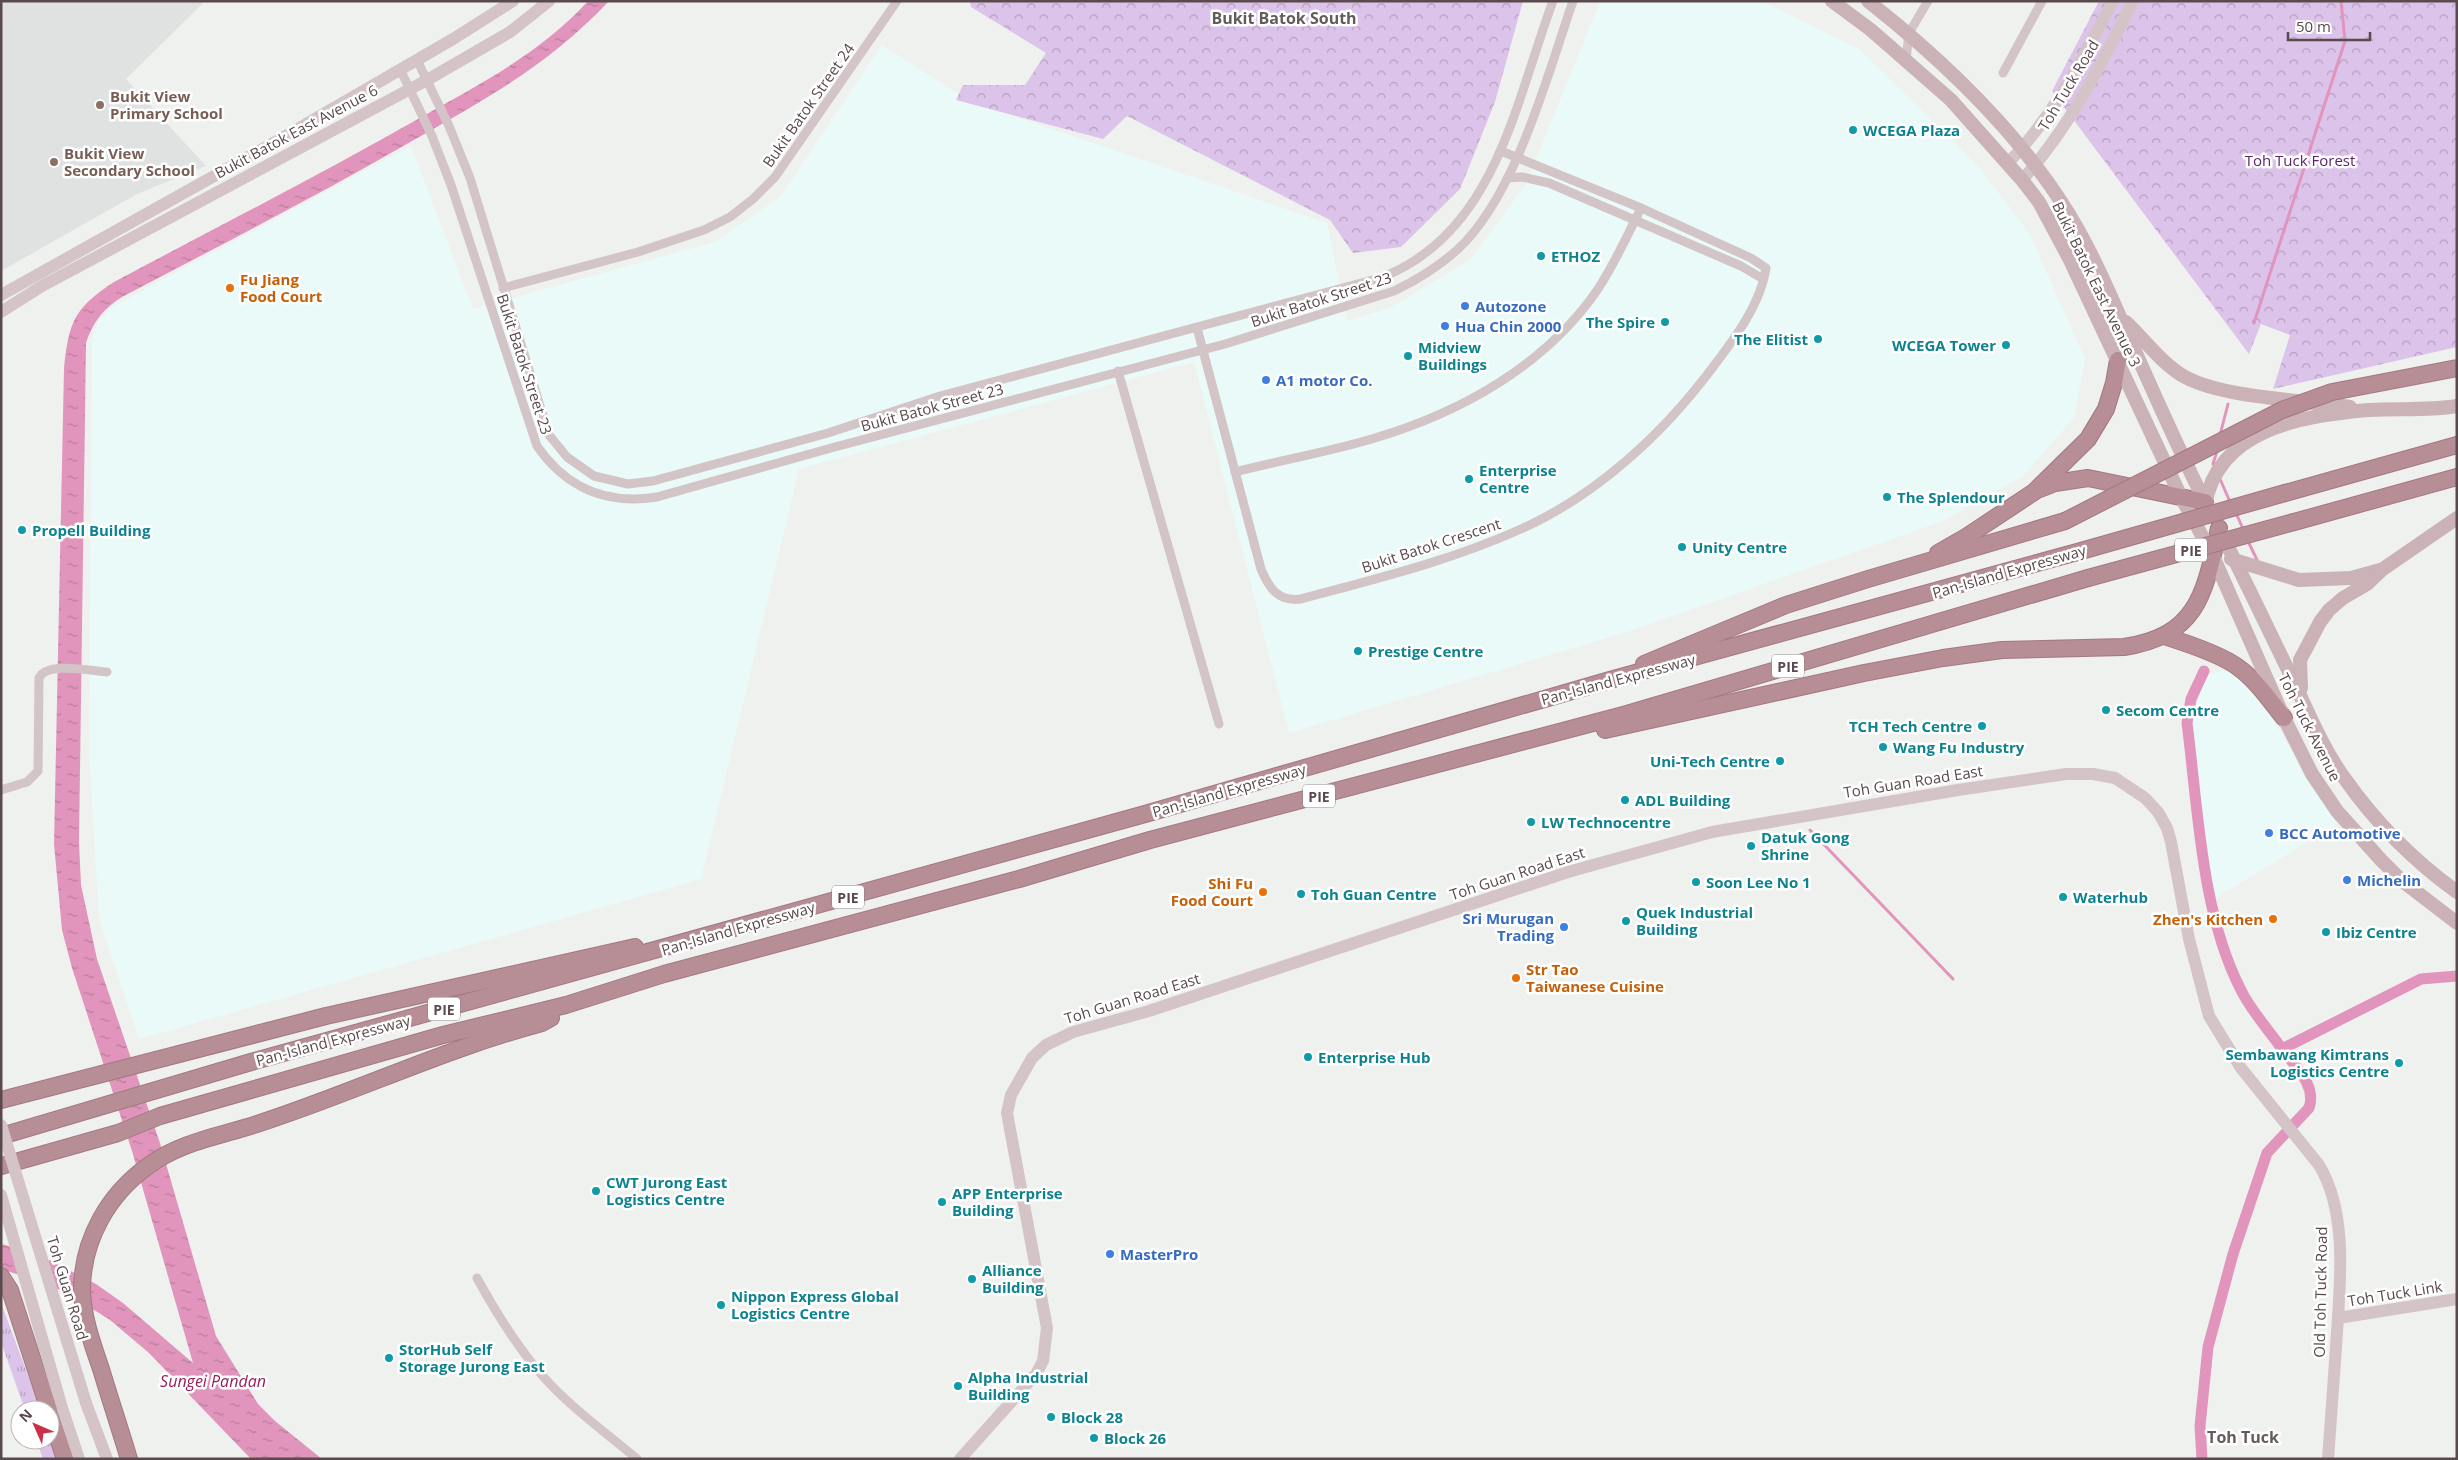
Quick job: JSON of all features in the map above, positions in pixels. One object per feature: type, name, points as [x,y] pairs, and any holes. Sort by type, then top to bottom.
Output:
[{"type":"highway","points":[[2034,492],[2088,438],[2099,424],[2114,383],[2118,360]]},
{"type":"highway","points":[[1610,680],[1671,652],[1786,605],[2066,522],[2282,410],[2332,392],[2457,368]]},
{"type":"highway","name":"Pan-Island Expressway","points":[[1,1136],[251,1062],[1163,809],[1610,680],[2081,551],[2457,445]]},
{"type":"highway","name":"Pan-Island Expressway","points":[[1,1166],[118,1133],[160,1116],[443,1035],[566,1005],[664,974],[1019,879],[1150,840],[1627,714],[2088,578],[2457,477]]},
{"type":"highway","points":[[1916,565],[1966,537],[2034,492],[2055,483],[2088,478],[2205,502]]},
{"type":"highway","points":[[1488,752],[1515,750],[1907,664],[2002,650],[2124,647],[2144,644],[2164,636],[2178,626],[2199,600],[2207,581],[2219,528]]},
{"type":"highway","points":[[2164,636],[2220,657],[2240,668],[2254,681],[2284,718]]},
{"type":"highway","points":[[1,1100],[326,1016],[598,953],[741,927]]},
{"type":"highway","points":[[129,1459],[87,1322],[82,1288],[88,1250],[100,1218],[125,1185],[149,1165],[175,1150],[257,1124],[448,1052],[542,1023],[566,1005]]},
{"type":"highway","points":[[1,1276],[10,1290],[50,1400]]},
{"type":"highway","points":[[60,1437],[65,1459]]},
{"type":"main road","name":"Bukit Batok East Avenue 3","points":[[1832,1],[1906,60],[1952,100],[2022,180],[2051,223],[2118,360],[2181,497],[2201,533]]},
{"type":"main road","name":"Bukit Batok East Avenue 3","points":[[1868,1],[1909,33],[1964,84],[2035,166],[2061,202],[2083,238],[2172,434],[2219,528]]},
{"type":"main road","points":[[2120,317],[2161,358],[2184,376],[2210,386],[2370,410]]},
{"type":"main road","points":[[2201,533],[2205,502],[2213,479],[2222,465],[2248,440],[2282,424],[2312,416],[2370,410],[2423,410],[2457,406]]},
{"type":"main road","points":[[2303,704],[2299,670],[2300,660],[2320,622],[2329,610],[2343,598],[2367,584],[2383,569],[2457,518]]},
{"type":"main road","name":"Toh Tuck Avenue","points":[[2219,528],[2303,704],[2343,777],[2368,810],[2416,860],[2457,892]]},
{"type":"main road","name":"Toh Tuck Avenue","points":[[2201,533],[2213,556],[2284,718],[2312,774],[2337,810],[2401,880],[2457,922]]},
{"type":"main road","points":[[2213,556],[2235,560],[2300,580],[2351,578],[2383,569]]},
{"type":"street","name":"Bukit Batok East Avenue 6","points":[[1,295],[417,60],[513,1]]},
{"type":"street","name":"Bukit Batok East Avenue 6","points":[[1,312],[42,286],[427,80],[510,32],[549,1]]},
{"type":"street","name":"Bukit Batok Street 24","points":[[503,288],[638,252],[704,230],[730,216],[753,199],[775,178],[897,1]]},
{"type":"street","name":"Bukit Batok Street 23","points":[[417,60],[449,126],[470,178],[544,424],[553,441],[567,457],[584,471],[605,480],[628,484],[653,481],[828,433],[940,396],[1380,278],[1401,269],[1432,248],[1464,216],[1482,189],[1501,151],[1515,115],[1553,1]]},
{"type":"street","name":"Bukit Batok Street 23","points":[[400,69],[432,136],[451,185],[488,292],[533,439],[546,458],[566,478],[585,489],[606,497],[636,500],[657,497],[766,465],[1254,335],[1394,291],[1418,279],[1458,249],[1490,209],[1508,178],[1518,158],[1573,1]]},
{"type":"street","points":[[1906,60],[1909,33],[1928,1]]},
{"type":"street","points":[[2003,73],[2042,1]]},
{"type":"street","name":"Toh Tuck Road","points":[[2008,163],[2021,150],[2060,99],[2113,1]]},
{"type":"street","name":"Toh Tuck Road","points":[[2022,180],[2035,166],[2074,111],[2101,65],[2133,1]]},
{"type":"street","points":[[1501,151],[1641,208],[1757,262],[1766,268],[1763,279],[1742,266],[1548,183],[1522,177],[1508,178]]},
{"type":"street","points":[[1235,472],[1374,438],[1450,410],[1482,394],[1534,357],[1572,321],[1601,283],[1618,255],[1641,208]]},
{"type":"street","name":"Bukit Batok Crescent","points":[[1197,328],[1261,569],[1272,590],[1286,599],[1300,599],[1482,546],[1522,529],[1566,505],[1610,474],[1657,433],[1720,357],[1748,314],[1763,279]]},
{"type":"street","points":[[1118,371],[1219,724]]},
{"type":"street","points":[[1,790],[27,782],[38,771],[39,678],[44,672],[57,668],[107,672]]},
{"type":"street","name":"Toh Guan Road East","points":[[960,1459],[1036,1374],[1042,1361],[1047,1328],[1007,1113],[1011,1095],[1032,1058],[1046,1045],[1073,1032],[1148,1011],[1568,872],[1712,832],[1958,790],[2075,774],[2093,774],[2115,778],[2145,798],[2158,812],[2167,828],[2189,939],[2209,1016]]},
{"type":"street","name":"Old Toh Tuck Road","points":[[2209,1016],[2241,1068],[2327,1178],[2338,1221],[2340,1240],[2338,1318],[2328,1459]]},
{"type":"street","name":"Toh Guan Road","points":[[1,1124],[86,1403],[107,1459]]},
{"type":"street","points":[[1,1194],[51,1400]]},
{"type":"street","points":[[477,1278],[492,1306],[536,1368],[566,1399],[637,1459]]},
{"type":"street","name":"Toh Tuck Link","points":[[2338,1318],[2457,1300]]},
{"type":"street","points":[[60,1423],[79,1459]]},
{"type":"shaded area","name":"Bukit View Primary School","points":[[1,1],[205,1],[126,79],[206,166],[137,194],[1,271]]},
{"type":"shaded area","points":[[1600,1],[1761,1],[1859,49],[1978,166],[2029,233],[2085,359],[2074,418],[2023,476],[1943,521],[1630,631],[1289,733],[1194,362],[799,469],[701,879],[139,1039],[99,918],[89,750],[92,339],[98,322],[112,307],[411,146],[473,309],[715,242],[781,196],[882,45],[969,101],[1327,223],[1347,321],[1390,308],[1471,259],[1526,184]]},
{"type":"shaded area","points":[[2227,670],[2256,692],[2337,824],[2214,899],[2191,724],[2205,675]]},
{"type":"green space","points":[[970,1],[1523,1],[1495,102],[1460,189],[1401,247],[1353,253],[1330,220],[1127,116],[1103,139],[956,100],[963,85],[1025,85],[1046,53],[971,7]]},
{"type":"green space","name":"Toh Tuck Forest","points":[[2099,1],[2457,1],[2457,347],[2273,389],[2290,335],[2261,324],[2249,354],[2052,91]]},
{"type":"green space","points":[[1,1303],[37,1400],[21,1400],[1,1342]]},
{"type":"green space","points":[[40,1450],[56,1450],[59,1459],[43,1459]]},
{"type":"water","name":"Sungei Pandan","points":[[588,1],[609,1],[564,44],[516,79],[466,110],[340,181],[122,297],[109,306],[100,317],[86,343],[79,842],[81,885],[97,959],[160,1143],[216,1336],[258,1404],[275,1421],[322,1459],[251,1459],[149,1353],[110,1320],[69,1294],[41,1282],[1,1269],[1,1244],[35,1253],[96,1284],[123,1303],[193,1363],[132,1151],[72,968],[62,930],[54,844],[64,368],[68,339],[71,327],[82,309],[90,300],[114,282],[343,161],[508,67],[550,37]]},
{"type":"pier","points":[[10,1243],[36,1251],[57,1292],[19,1278]]},
{"type":"waterway","points":[[2254,323],[2345,41],[2341,1]]},
{"type":"waterway","points":[[2220,435],[2228,404]]},
{"type":"waterway","points":[[2213,464],[2217,451]]},
{"type":"waterway","points":[[2220,479],[2231,504]]},
{"type":"waterway","points":[[2235,511],[2244,531]]},
{"type":"waterway","points":[[2247,539],[2258,562]]},
{"type":"waterway","points":[[2204,671],[2191,699],[2187,723],[2198,825],[2209,894],[2217,928],[2241,990],[2255,1013],[2282,1049]]},
{"type":"waterway","points":[[1810,830],[1953,979]]},
{"type":"waterway","points":[[2202,1459],[2200,1426],[2208,1347],[2233,1254],[2267,1153],[2309,1108],[2311,1100],[2307,1084],[2282,1049],[2421,979],[2457,976]]},
{"type":"place","name":"Bukit View Primary School","points":[[100,105]]},
{"type":"place","name":"WCEGA Plaza","points":[[1853,130]]},
{"type":"place","name":"Bukit View Secondary School","points":[[54,162]]},
{"type":"place","name":"ETHOZ","points":[[1541,256]]},
{"type":"place","name":"Fu Jiang Food Court","points":[[230,288]]},
{"type":"place","name":"Autozone","points":[[1465,306]]},
{"type":"place","name":"The Spire","points":[[1665,322]]},
{"type":"place","name":"Hua Chin 2000","points":[[1445,326]]},
{"type":"place","name":"The Elitist","points":[[1818,339]]},
{"type":"place","name":"WCEGA Tower","points":[[2006,345]]},
{"type":"place","name":"Midview Buildings","points":[[1408,356]]},
{"type":"place","name":"A1 motor Co.","points":[[1266,380]]},
{"type":"place","name":"Enterprise Centre","points":[[1469,479]]},
{"type":"place","name":"The Splendour","points":[[1887,497]]},
{"type":"place","name":"Propell Building","points":[[22,530]]},
{"type":"place","name":"Unity Centre","points":[[1682,547]]},
{"type":"place","name":"Prestige Centre","points":[[1358,651]]},
{"type":"place","name":"Secom Centre","points":[[2106,710]]},
{"type":"place","name":"TCH Tech Centre","points":[[1982,726]]},
{"type":"place","name":"Wang Fu Industry","points":[[1883,747]]},
{"type":"place","name":"Uni-Tech Centre","points":[[1780,761]]},
{"type":"place","name":"ADL Building","points":[[1625,800]]},
{"type":"place","name":"LW Technocentre","points":[[1531,822]]},
{"type":"place","name":"BCC Automotive","points":[[2269,833]]},
{"type":"place","name":"Datuk Gong Shrine","points":[[1751,846]]},
{"type":"place","name":"Michelin","points":[[2347,880]]},
{"type":"place","name":"Soon Lee No 1","points":[[1696,882]]},
{"type":"place","name":"Shi Fu Food Court","points":[[1263,892]]},
{"type":"place","name":"Toh Guan Centre","points":[[1301,894]]},
{"type":"place","name":"Waterhub","points":[[2063,897]]},
{"type":"place","name":"Zhen's Kitchen","points":[[2273,919]]},
{"type":"place","name":"Quek Industrial Building","points":[[1626,921]]},
{"type":"place","name":"Sri Murugan Trading","points":[[1564,927]]},
{"type":"place","name":"Ibiz Centre","points":[[2326,932]]},
{"type":"place","name":"Str Tao Taiwanese Cuisine","points":[[1516,978]]},
{"type":"place","name":"Enterprise Hub","points":[[1308,1057]]},
{"type":"place","name":"Sembawang Kimtrans Logistics Centre","points":[[2399,1063]]},
{"type":"place","name":"CWT Jurong East Logistics Centre","points":[[596,1191]]},
{"type":"place","name":"APP Enterprise Building","points":[[942,1202]]},
{"type":"place","name":"MasterPro","points":[[1110,1254]]},
{"type":"place","name":"Alliance Building","points":[[972,1279]]},
{"type":"place","name":"Nippon Express Global Logistics Centre","points":[[721,1305]]},
{"type":"place","name":"StorHub Self Storage Jurong East","points":[[389,1358]]},
{"type":"place","name":"Alpha Industrial Building","points":[[958,1386]]},
{"type":"place","name":"Block 28","points":[[1051,1417]]},
{"type":"place","name":"Block 26","points":[[1094,1438]]},
{"type":"district","name":"Bukit Batok South","points":[[1284,18]]},
{"type":"district","name":"Toh Tuck","points":[[2243,1437]]}]
